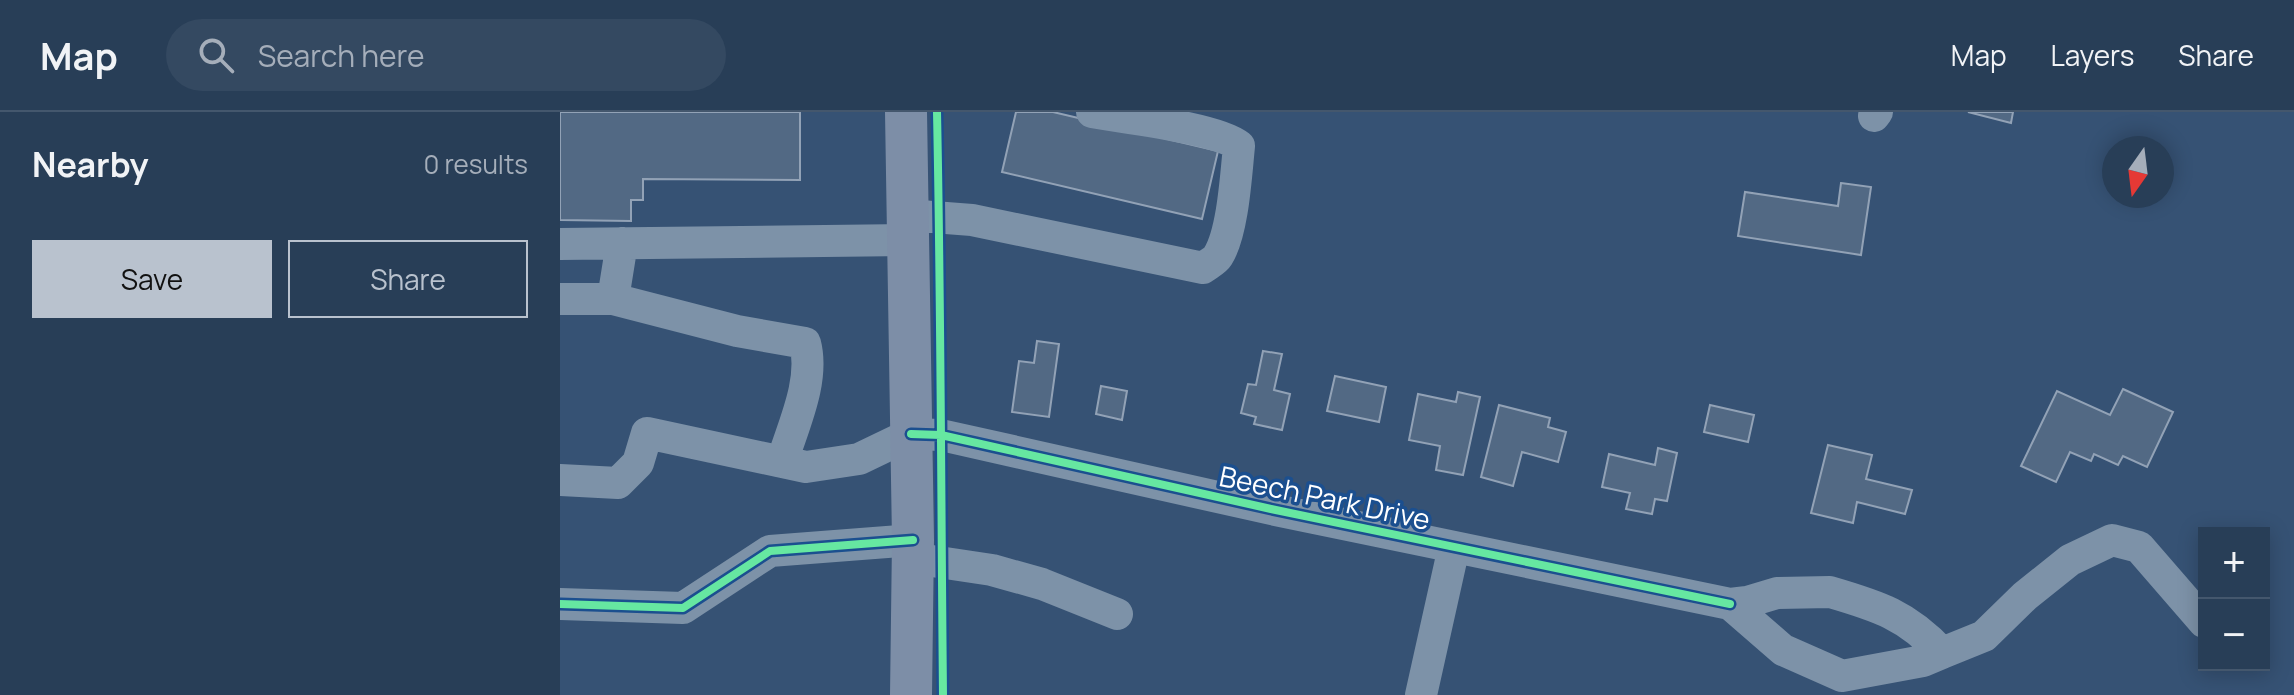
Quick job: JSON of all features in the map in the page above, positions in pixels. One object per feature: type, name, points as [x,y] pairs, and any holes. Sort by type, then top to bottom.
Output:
[{"type":"main road","points":[[906,112],[911,695]]},
{"type":"street","points":[[560,244],[908,227],[972,220],[1203,268],[1218,258],[1234,194],[1239,146],[1230,139],[1192,130],[1092,112]]},
{"type":"street","points":[[613,299],[622,243]]},
{"type":"street","points":[[560,299],[613,299],[737,331],[805,343],[809,356],[803,395],[782,462]]},
{"type":"street","points":[[560,480],[618,483],[638,463],[647,433],[806,467],[859,459],[911,434]]},
{"type":"street","name":"Beech Park Drive","points":[[911,434],[941,435],[1271,509],[1730,604],[1777,593],[1830,592],[1882,607],[1926,636],[1942,653]]},
{"type":"street","name":"Beech Park Drive","points":[[1730,604],[1783,650],[1842,676],[1923,661],[1984,636],[2025,596],[2070,560],[2112,540],[2139,547],[2198,615]]},
{"type":"street","points":[[1421,695],[1454,547]]},
{"type":"street","points":[[560,604],[683,608],[770,551],[912,549],[1042,584],[1117,614]]},
{"type":"building","points":[[560,112],[800,112],[800,180],[643,179],[643,200],[631,200],[631,221],[560,220]]},
{"type":"building","points":[[1016,112],[1053,112],[1218,151],[1202,219],[1002,172]]},
{"type":"building","points":[[1968,112],[2013,112],[2011,123]]},
{"type":"building","points":[[1841,183],[1871,187],[1861,255],[1738,236],[1745,192],[1838,206]]},
{"type":"building","points":[[1037,341],[1059,344],[1049,417],[1012,412],[1019,361],[1034,363]]},
{"type":"building","points":[[1263,351],[1282,354],[1274,390],[1290,394],[1282,430],[1254,424],[1256,417],[1241,413],[1248,384],[1256,385]]},
{"type":"building","points":[[1335,376],[1386,387],[1379,422],[1327,411]]},
{"type":"building","points":[[1101,386],[1127,391],[1122,420],[1096,414]]},
{"type":"building","points":[[2123,389],[2173,412],[2147,467],[2123,456],[2118,465],[2094,454],[2091,461],[2070,452],[2056,482],[2021,466],[2057,391],[2110,415]]},
{"type":"building","points":[[1458,392],[1480,397],[1463,475],[1436,470],[1440,446],[1409,440],[1418,394],[1456,402]]},
{"type":"building","points":[[1499,405],[1550,418],[1548,427],[1566,432],[1558,462],[1522,452],[1513,486],[1481,477]]},
{"type":"building","points":[[1710,405],[1754,415],[1748,442],[1704,432]]},
{"type":"building","points":[[1828,445],[1872,455],[1866,479],[1912,490],[1905,514],[1857,502],[1853,523],[1811,513]]},
{"type":"building","points":[[1658,448],[1677,453],[1667,501],[1655,499],[1652,514],[1626,509],[1630,493],[1602,487],[1609,454],[1655,465]]},
{"type":"cycle path","points":[[937,112],[943,695]]},
{"type":"cycle path","points":[[911,434],[941,435],[1271,509],[1730,604]]},
{"type":"cycle path","points":[[560,604],[683,608],[770,551],[913,540]]}]
